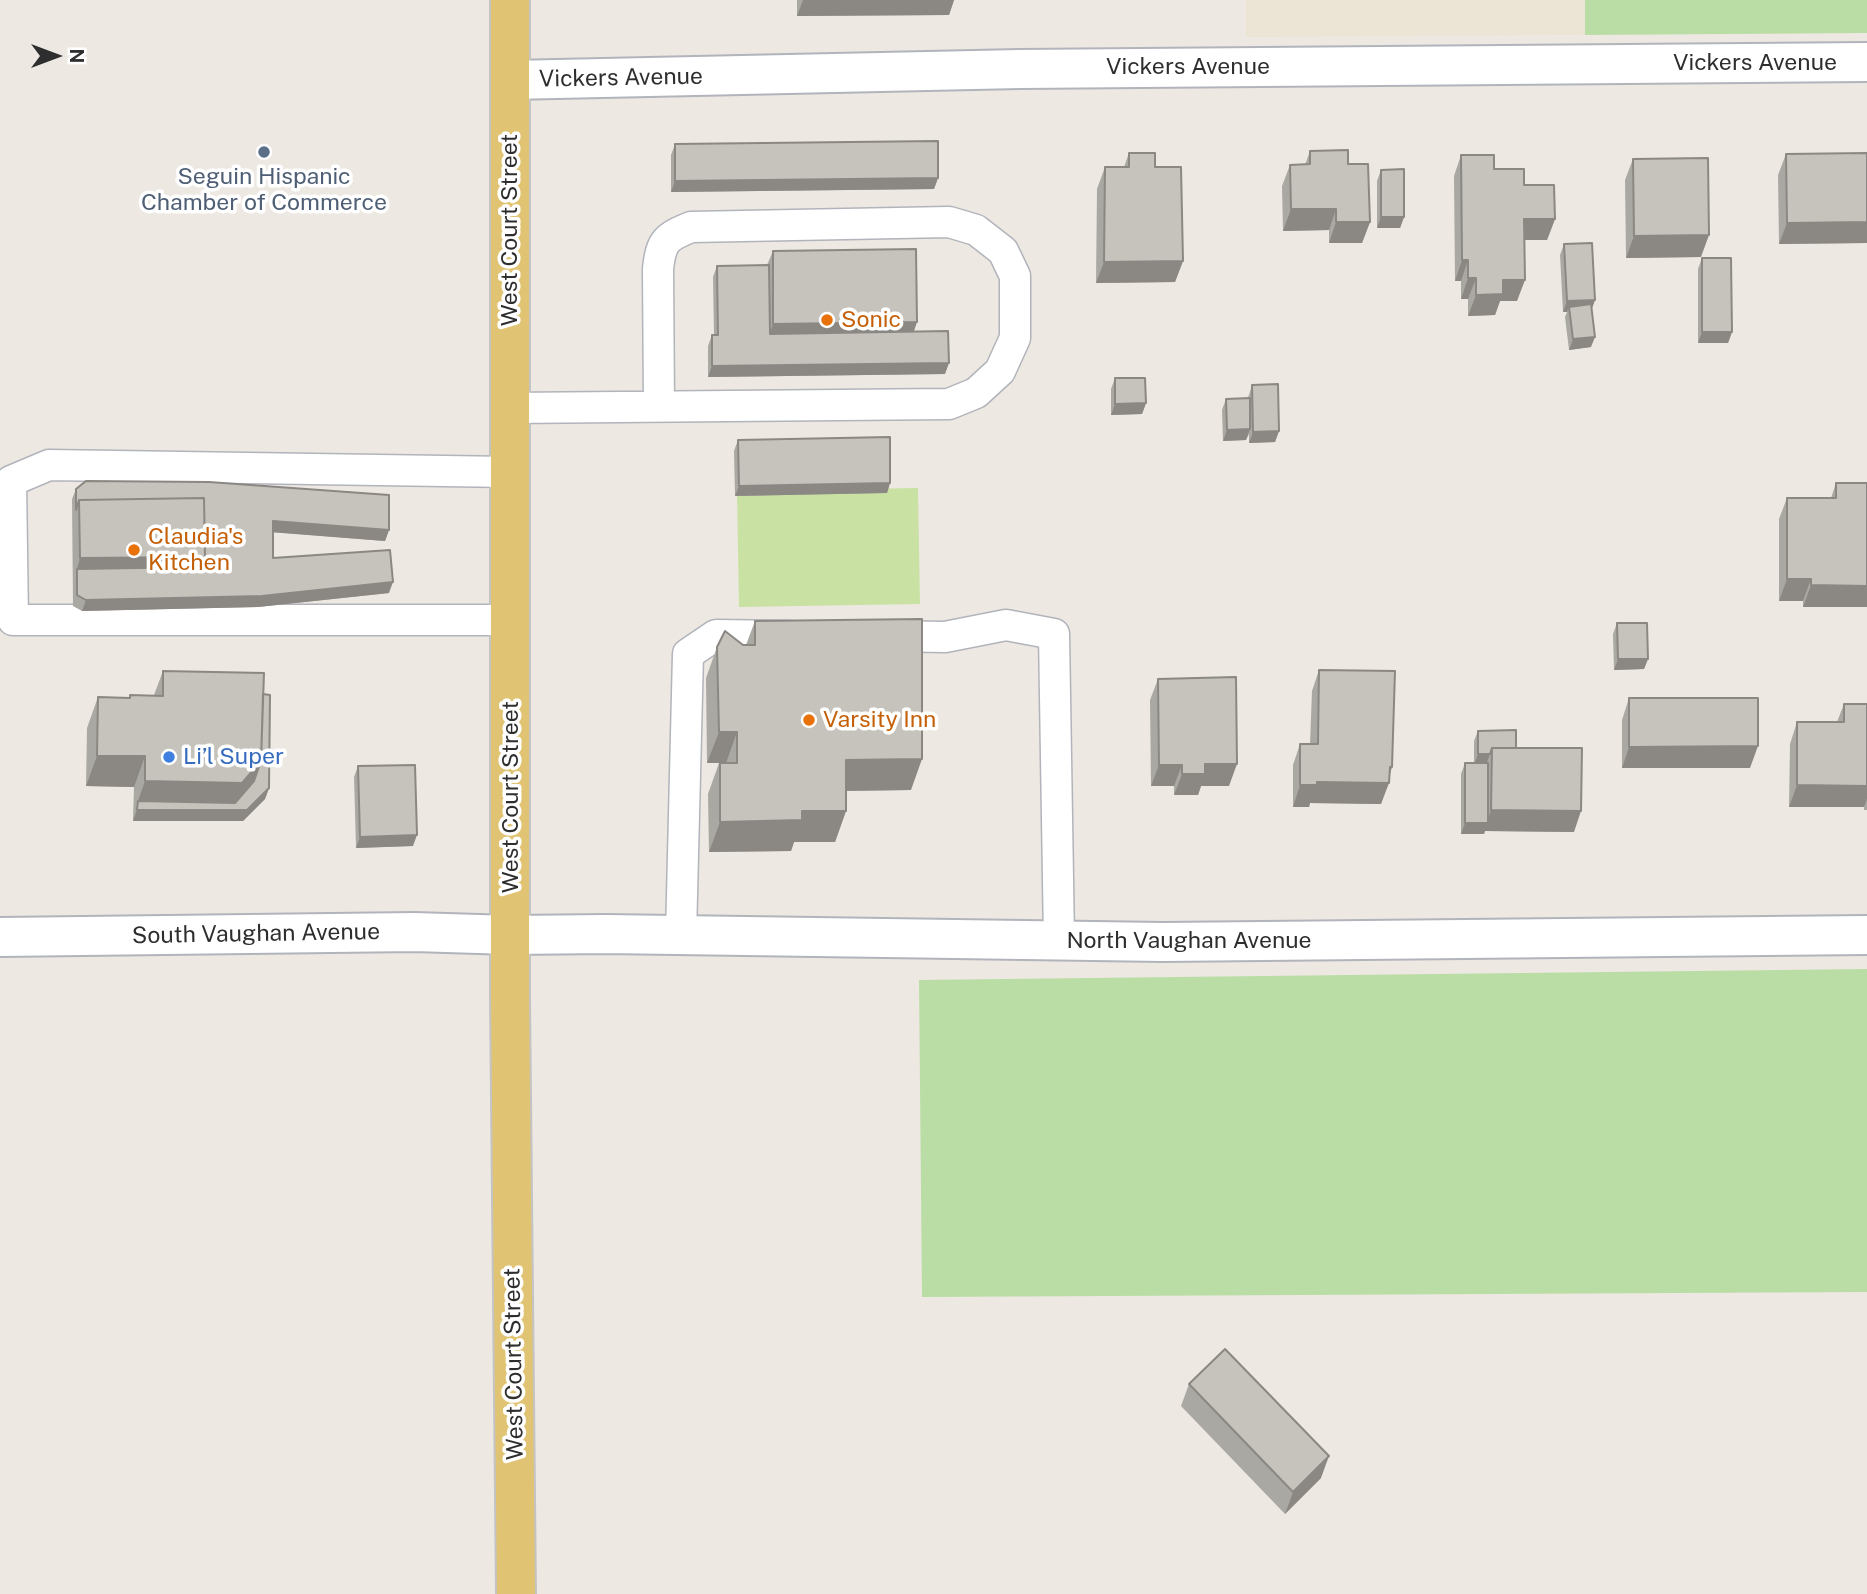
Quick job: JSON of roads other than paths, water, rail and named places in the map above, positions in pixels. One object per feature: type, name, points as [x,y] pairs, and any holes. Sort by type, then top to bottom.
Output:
[{"type":"main road","name":"West Court Street","points":[[510,0],[510,1012],[516,1594]]},
{"type":"street","name":"Vickers Avenue","points":[[510,80],[1020,69],[1867,62]]},
{"type":"street","name":"South Vaughan Avenue","points":[[0,937],[414,932],[511,935]]},
{"type":"street","name":"North Vaughan Avenue","points":[[511,935],[1163,942],[1867,935]]},
{"type":"lane","points":[[510,408],[949,404],[976,393],[1000,371],[1015,338],[1015,275],[1003,251],[976,230],[949,222],[691,227],[670,236],[660,249],[659,406]]},
{"type":"lane","points":[[510,472],[48,465],[11,481],[13,620],[510,620]]},
{"type":"lane","points":[[850,636],[945,636],[1006,625],[1054,634],[1059,941]]},
{"type":"lane","points":[[681,935],[688,654],[716,635],[810,636]]},
{"type":"place","name":"Seguin Hispanic Chamber of Commerce","points":[[264,152]]},
{"type":"place","name":"Sonic","points":[[827,320]]},
{"type":"place","name":"Claudia's Kitchen","points":[[134,550]]},
{"type":"place","name":"Varsity Inn","points":[[809,720]]},
{"type":"place","name":"Li’l Super","points":[[169,757]]}]
